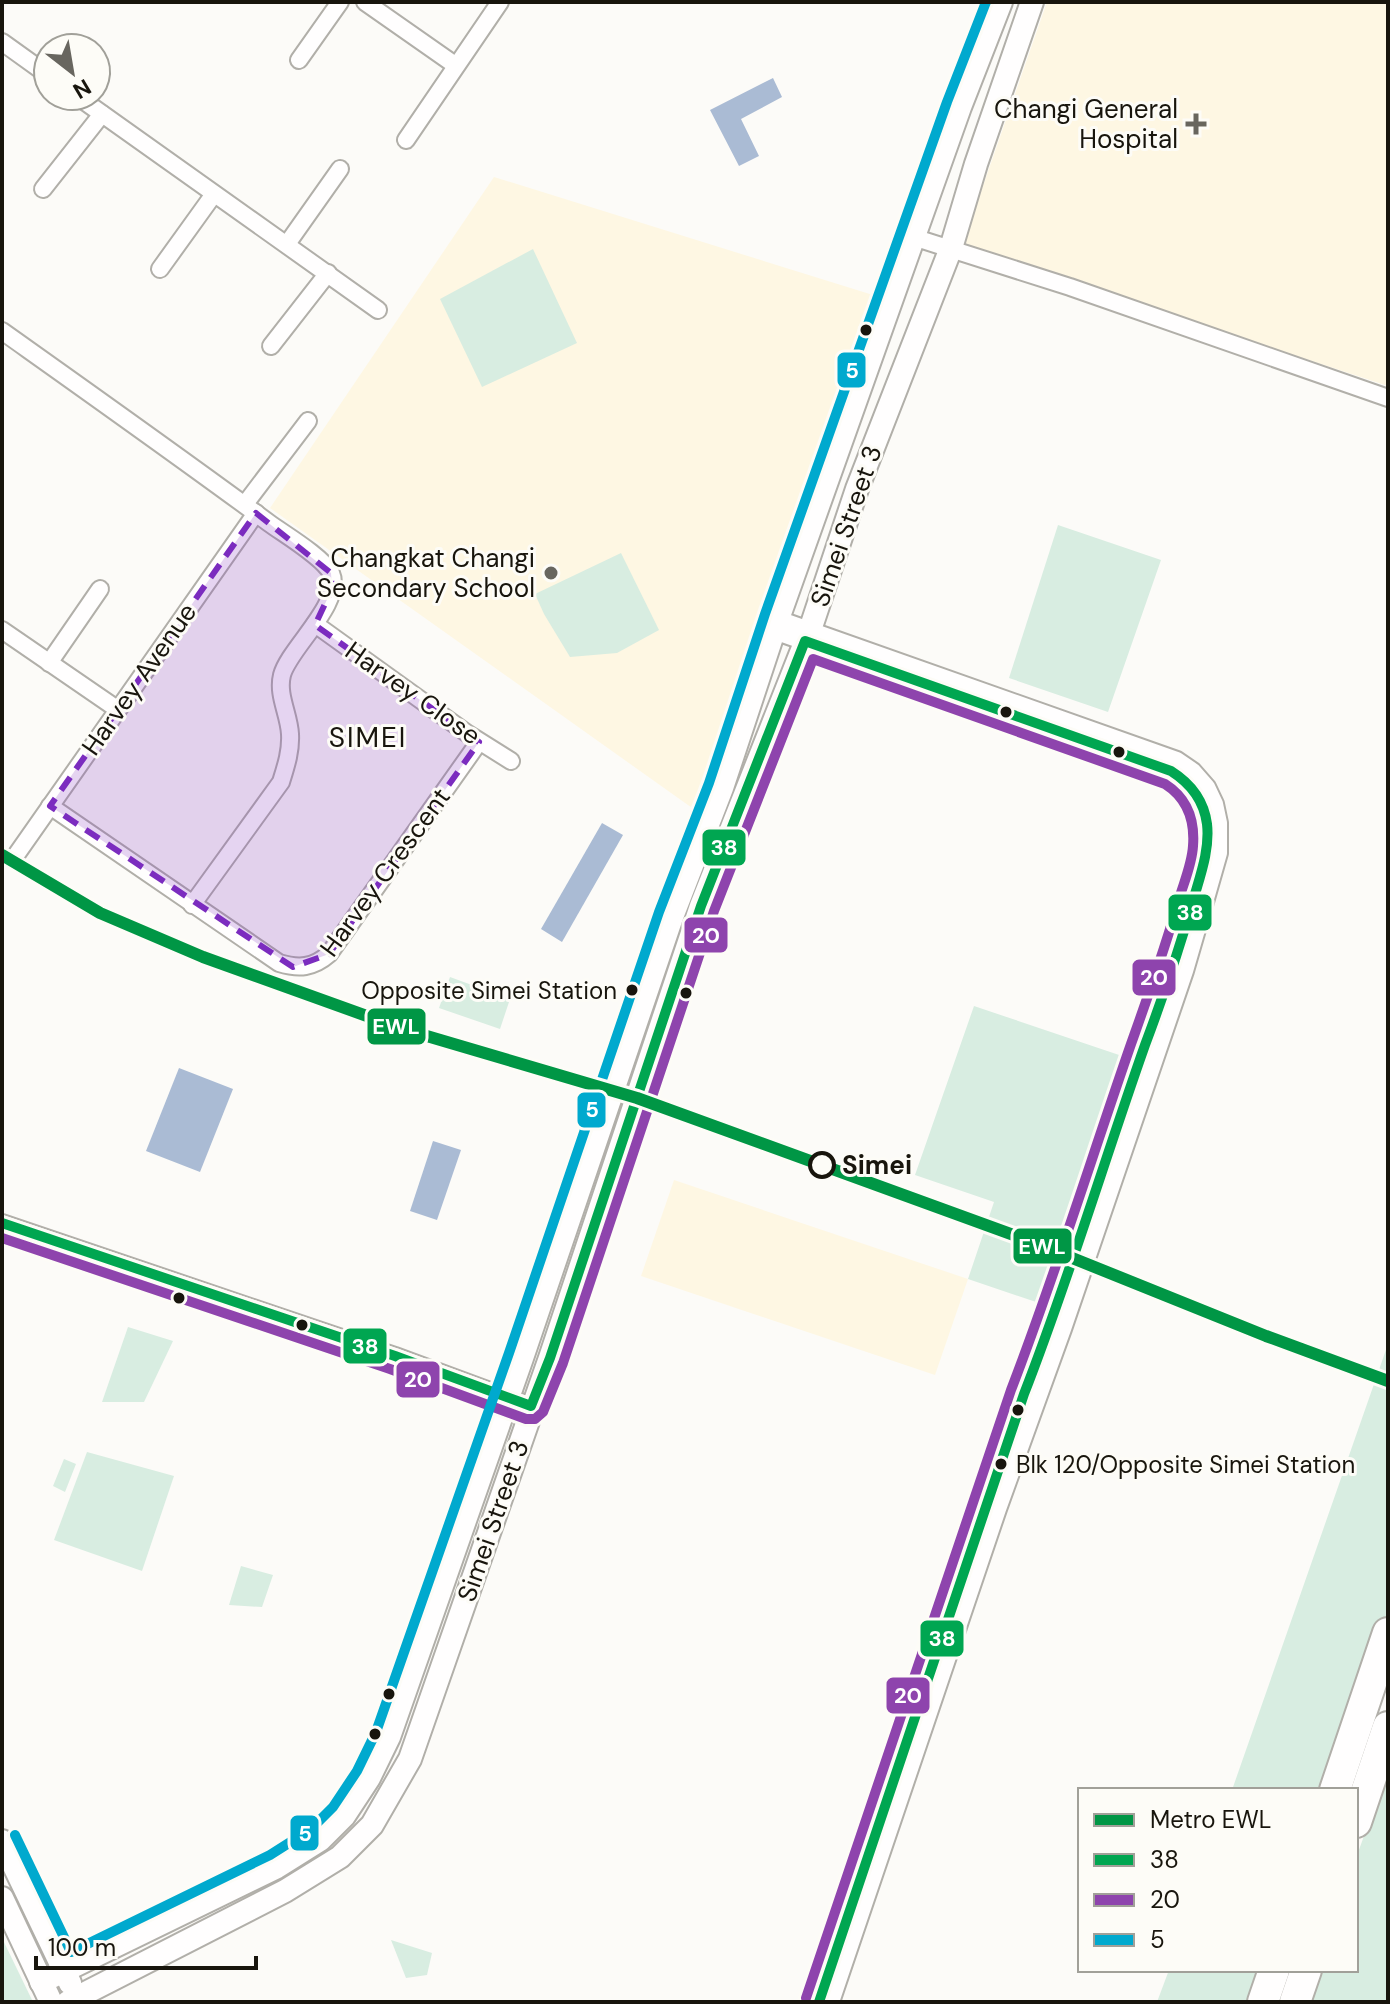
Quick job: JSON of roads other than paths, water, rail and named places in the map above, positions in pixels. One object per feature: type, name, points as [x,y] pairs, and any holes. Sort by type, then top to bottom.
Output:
[{"type":"highway","points":[[1336,1788],[1388,1633]]},
{"type":"highway","points":[[1358,1816],[1388,1727]]},
{"type":"highway","points":[[1263,2002],[1273,1972]]},
{"type":"highway","points":[[1295,2002],[1305,1972]]},
{"type":"main road","name":"Simei Street 3","points":[[46,1992],[64,1971],[279,1866],[320,1840],[344,1816],[369,1778],[389,1737],[672,917],[722,788],[913,237],[1001,2]]},
{"type":"main road","name":"Simei Street 3","points":[[75,2000],[285,1891],[340,1857],[372,1825],[410,1759],[545,1372],[701,906],[808,636],[857,489],[951,248],[976,164],[1032,2]]},
{"type":"main road","points":[[938,171],[956,175],[976,164]]},
{"type":"main road","points":[[2,1841],[75,2000]]},
{"type":"main road","points":[[2,1898],[46,1992]]},
{"type":"street","points":[[299,60],[340,2]]},
{"type":"street","points":[[365,2],[455,65]]},
{"type":"street","points":[[406,140],[500,2]]},
{"type":"street","points":[[2,42],[32,64]]},
{"type":"street","points":[[99,112],[378,310]]},
{"type":"street","points":[[43,189],[102,114]]},
{"type":"street","points":[[287,244],[340,169]]},
{"type":"street","points":[[160,269],[214,194]]},
{"type":"street","points":[[913,237],[1388,398]]},
{"type":"street","points":[[271,346],[328,273]]},
{"type":"street","points":[[2,331],[251,509],[331,573],[332,589],[315,624],[282,672],[280,691],[290,733],[288,760],[281,782],[192,905]]},
{"type":"street","name":"Harvey Avenue","points":[[14,858],[308,421]]},
{"type":"street","points":[[49,663],[100,589]]},
{"type":"street","name":"Harvey Close","points":[[315,624],[479,742],[511,761]]},
{"type":"street","points":[[776,625],[1177,760],[1193,771],[1207,787],[1219,823],[1219,853],[1185,971],[831,2002]]},
{"type":"street","points":[[3,631],[117,709]]},
{"type":"street","points":[[808,636],[1171,771],[1185,780],[1196,794],[1207,824],[1207,851],[1174,968],[1051,1325],[1024,1394],[819,2002]]},
{"type":"street","name":"Harvey Crescent","points":[[50,806],[279,963],[293,967],[319,963],[329,954],[479,742]]},
{"type":"street","points":[[2,1223],[531,1406]]},
{"type":"water","points":[[773,78],[782,97],[741,119],[759,156],[739,166],[710,110]]},
{"type":"water","points":[[602,823],[623,835],[562,942],[541,929]]},
{"type":"water","points":[[179,1068],[233,1089],[200,1172],[146,1151]]},
{"type":"water","points":[[433,1141],[461,1150],[437,1220],[410,1211]]},
{"type":"metro line","name":"EWL","points":[[2,855],[100,913],[203,957],[403,1029],[637,1098],[1030,1241],[1266,1336],[1388,1381]]},
{"type":"place","name":"Changi General Hospital","points":[[1196,124]]},
{"type":"place","name":"Changkat Changi Secondary School","points":[[551,573]]},
{"type":"place","name":"Opposite Simei Station","points":[[632,990]]},
{"type":"place","name":"Simei","points":[[822,1165]]},
{"type":"place","name":"Blk 120/Opposite Simei Station","points":[[1001,1464]]},
{"type":"district","name":"SIMEI","points":[[368,737]]}]
